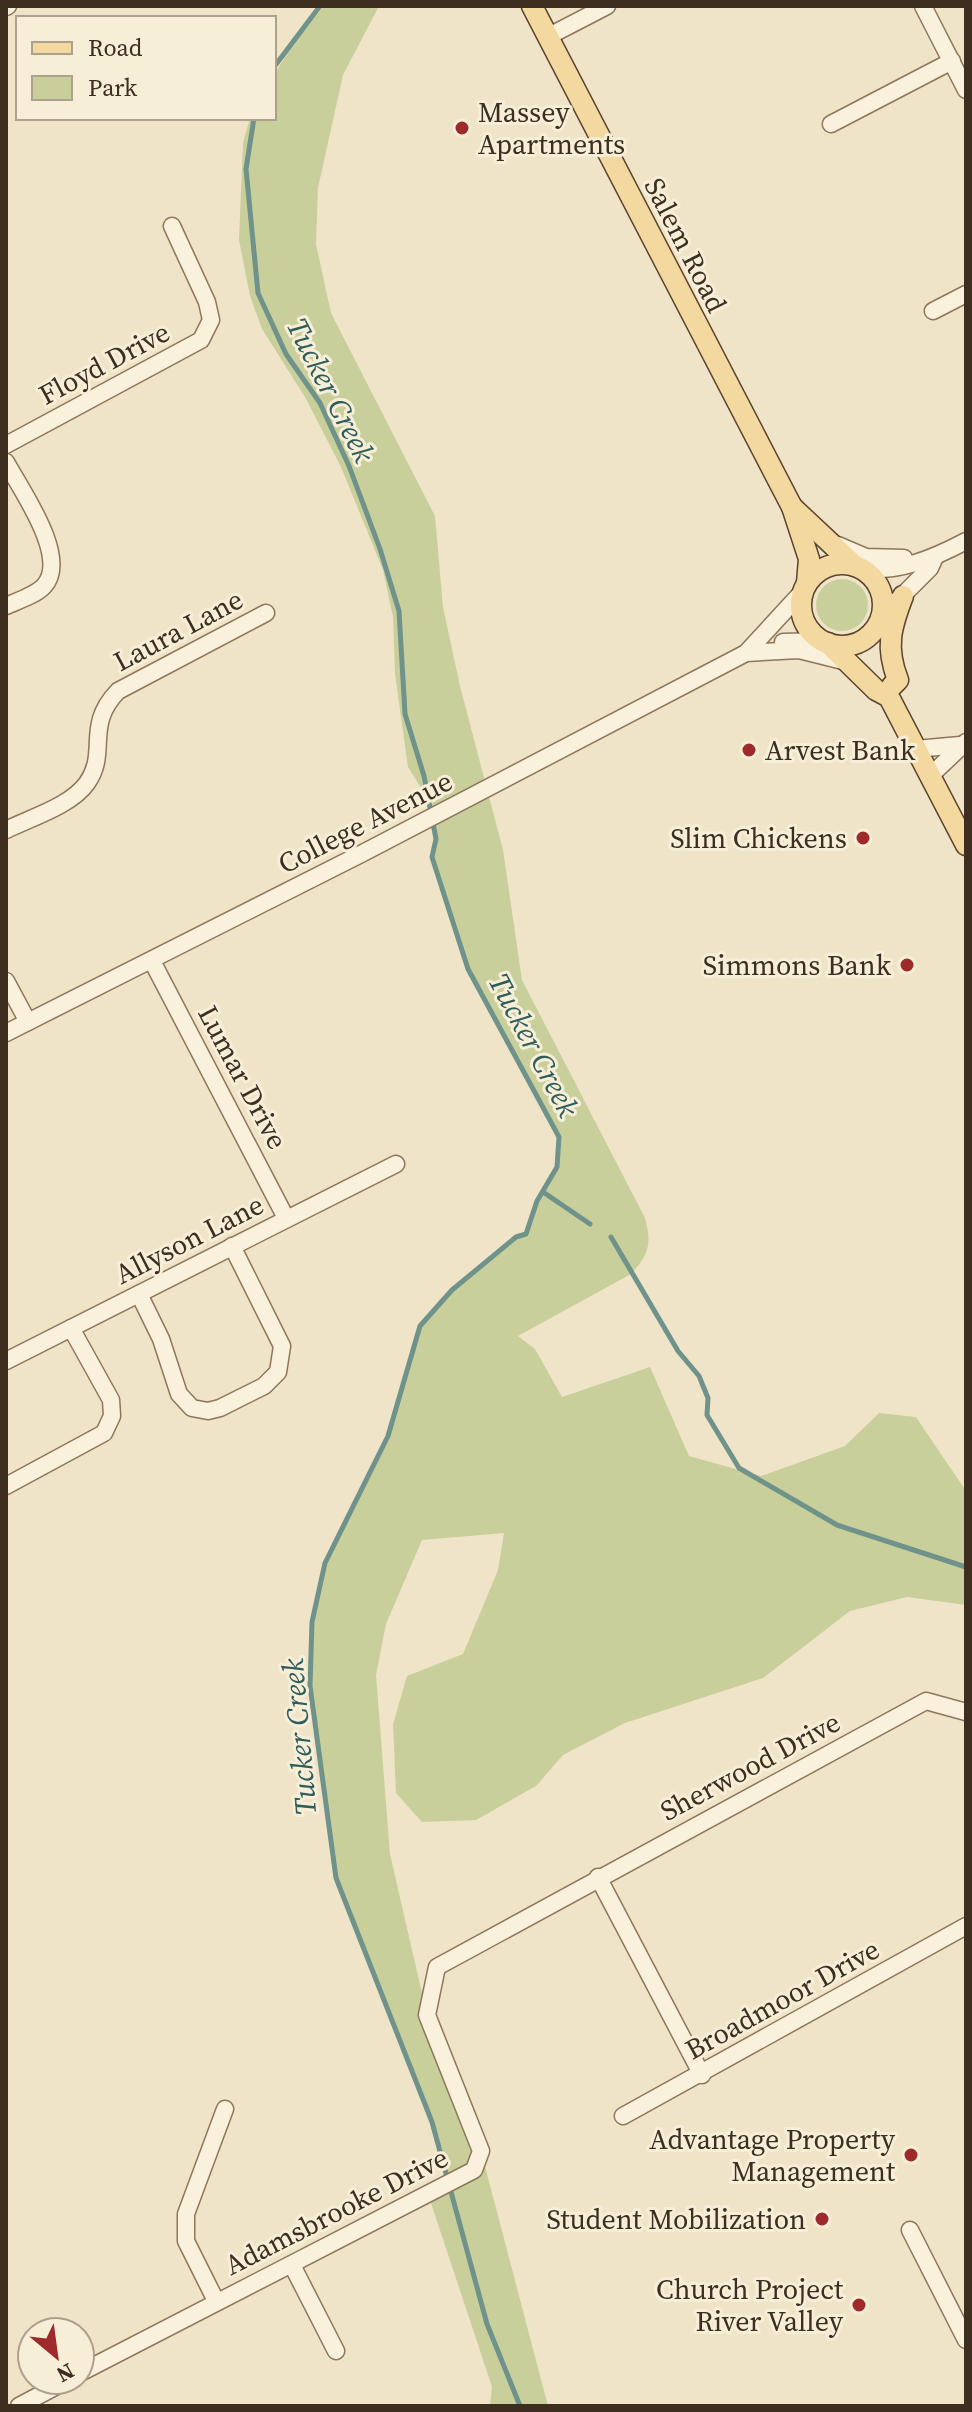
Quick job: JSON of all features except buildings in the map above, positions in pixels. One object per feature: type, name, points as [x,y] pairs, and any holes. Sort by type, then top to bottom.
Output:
[{"type":"main road","name":"Salem Road","points":[[532,6],[794,514],[809,559],[800,592]]},
{"type":"main road","name":"Salem Road","points":[[794,514],[857,567]]},
{"type":"main road","points":[[891,692],[843,661],[809,630],[802,614],[800,592],[828,566],[857,567],[878,584],[883,600],[878,652],[891,692],[916,749],[966,845]]},
{"type":"main road","points":[[891,692],[898,680],[890,660],[890,632],[903,596]]},
{"type":"main road","points":[[824,642],[855,644],[879,621]]},
{"type":"street","points":[[549,36],[607,6]]},
{"type":"street","points":[[923,6],[966,90]]},
{"type":"street","points":[[831,124],[952,61]]},
{"type":"street","name":"Floyd Drive","points":[[6,445],[201,340],[211,320],[207,302],[172,226]]},
{"type":"street","points":[[933,311],[966,294]]},
{"type":"street","points":[[6,462],[52,551],[53,568],[44,587],[6,606]]},
{"type":"street","points":[[857,567],[888,570],[930,557],[966,541]]},
{"type":"street","points":[[830,542],[866,557],[900,559],[916,554],[930,557]]},
{"type":"street","points":[[879,621],[903,596],[930,557]]},
{"type":"street","name":"College Avenue","points":[[751,653],[800,592]]},
{"type":"street","name":"Laura Lane","points":[[6,830],[70,798],[87,784],[96,765],[100,714],[118,691],[266,613]]},
{"type":"street","name":"College Avenue","points":[[6,1033],[751,653],[791,640],[824,642]]},
{"type":"street","points":[[751,653],[799,650],[843,661]]},
{"type":"street","points":[[916,749],[963,744]]},
{"type":"street","points":[[930,776],[963,744]]},
{"type":"street","name":"Lumar Drive","points":[[152,961],[286,1218]]},
{"type":"street","points":[[6,981],[28,1022]]},
{"type":"street","name":"Allyson Lane","points":[[6,1361],[396,1164]]},
{"type":"street","points":[[139,1294],[158,1333],[183,1401],[192,1408],[208,1411],[264,1386],[278,1372],[282,1346],[232,1246]]},
{"type":"street","points":[[6,1486],[104,1433],[112,1416],[111,1400],[71,1328]]},
{"type":"street","name":"Sherwood Drive","points":[[598,1877],[926,1701],[966,1712]]},
{"type":"street","points":[[598,1877],[702,2075]]},
{"type":"street","name":"Adamsbrooke Drive","points":[[96,2365],[474,2170],[481,2151],[427,2015],[437,1967],[598,1877]]},
{"type":"street","name":"Broadmoor Drive","points":[[623,2116],[702,2075],[966,1926]]},
{"type":"street","points":[[216,2301],[186,2241],[186,2214],[225,2109]]},
{"type":"street","points":[[910,2230],[966,2340]]},
{"type":"street","points":[[292,2265],[336,2351]]},
{"type":"street","points":[[19,2406],[38,2396]]},
{"type":"green space","points":[[324,6],[379,6],[343,75],[318,188],[316,244],[331,313],[435,516],[443,607],[460,686],[503,850],[522,980],[647,1227],[647,1249],[631,1274],[518,1336],[535,1349],[562,1397],[650,1367],[689,1456],[761,1476],[845,1446],[879,1413],[916,1417],[966,1491],[966,1605],[907,1597],[850,1611],[763,1678],[625,1723],[563,1755],[536,1786],[476,1820],[422,1822],[396,1793],[393,1724],[407,1676],[463,1654],[498,1570],[504,1533],[422,1540],[386,1624],[376,1675],[390,1854],[427,2015],[481,2151],[548,2406],[490,2406],[492,2387],[428,2194],[447,2184],[432,2122],[336,1878],[310,1686],[312,1622],[325,1563],[388,1436],[420,1326],[452,1290],[516,1237],[526,1233],[537,1201],[557,1167],[559,1137],[468,969],[432,857],[436,839],[426,796],[408,767],[395,674],[393,617],[383,570],[341,467],[305,397],[262,329],[250,296],[239,240],[243,143],[249,120],[276,120],[276,72],[291,47]]},
{"type":"green space","points":[[842,579],[861,586],[868,605],[861,624],[842,631],[823,624],[816,605],[823,586]]},
{"type":"waterway","name":"Tucker Creek","points":[[276,64],[320,6]]},
{"type":"waterway","name":"Tucker Creek","points":[[254,120],[246,169],[258,293],[286,354],[320,403],[349,466],[380,549],[399,611],[405,714],[424,776],[436,839],[432,857],[468,969],[559,1137],[557,1167],[537,1201],[526,1234],[516,1237],[452,1290],[420,1326],[388,1436],[325,1563],[312,1622],[310,1686],[336,1878],[432,2122],[487,2324],[520,2406]]},
{"type":"waterway","points":[[543,1192],[590,1224]]},
{"type":"waterway","points":[[611,1237],[678,1351],[699,1376],[708,1398],[707,1415],[739,1468],[837,1525],[966,1567]]},
{"type":"place","name":"Massey Apartments","points":[[462,128]]},
{"type":"place","name":"Arvest Bank","points":[[749,750]]},
{"type":"place","name":"Slim Chickens","points":[[863,838]]},
{"type":"place","name":"Simmons Bank","points":[[907,965]]},
{"type":"place","name":"Advantage Property Management","points":[[911,2155]]},
{"type":"place","name":"Student Mobilization","points":[[822,2219]]},
{"type":"place","name":"Church Project River Valley","points":[[859,2305]]}]
